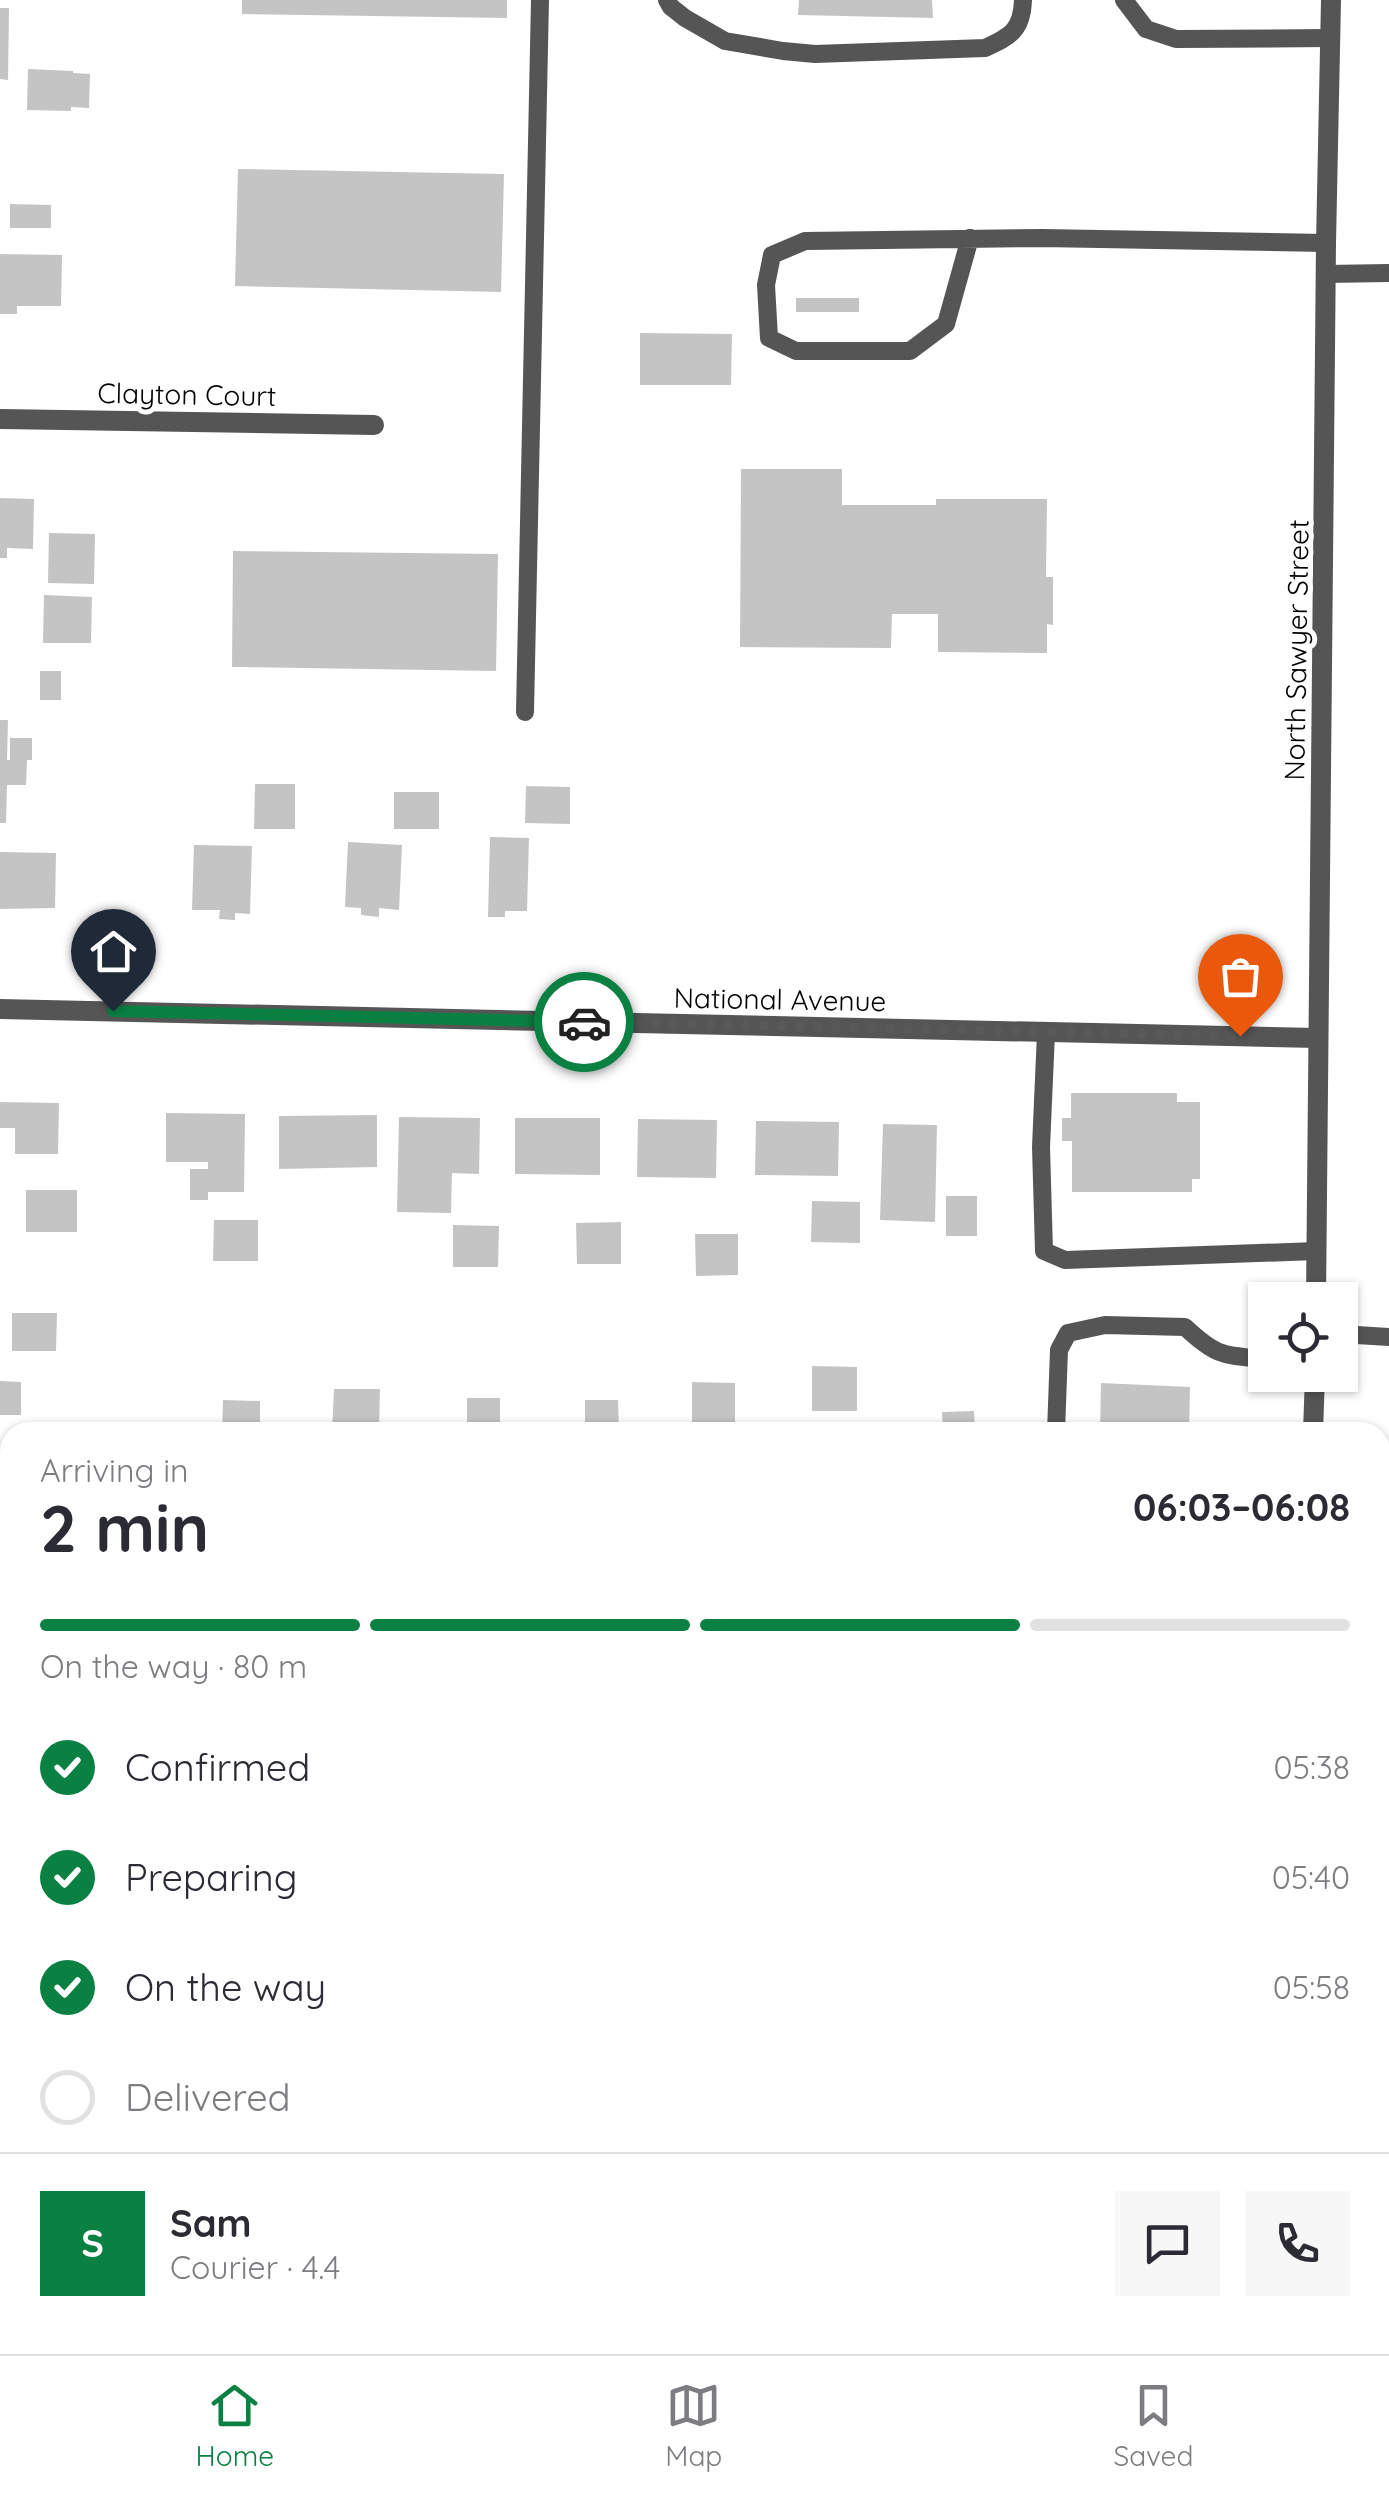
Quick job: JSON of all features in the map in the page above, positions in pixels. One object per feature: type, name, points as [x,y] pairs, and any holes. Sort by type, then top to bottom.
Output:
[{"type":"street","name":"North Sawyer Street","points":[[1316,1282],[1331,0]]},
{"type":"street","name":"Clayton Court","points":[[0,419],[374,425]]},
{"type":"street","name":"National Avenue","points":[[0,1009],[1318,1038]]},
{"type":"street","points":[[1313,1422],[1314,1392]]},
{"type":"lane","points":[[525,712],[540,0]]},
{"type":"lane","points":[[667,0],[685,18],[725,41],[816,54],[985,48],[1004,40],[1016,29],[1022,18],[1023,0]]},
{"type":"lane","points":[[1124,0],[1146,29],[1176,39],[1331,38]]},
{"type":"lane","points":[[970,238],[946,324],[910,351],[796,351],[769,338],[766,285],[772,256],[804,240],[970,238],[1326,243]]},
{"type":"lane","points":[[1326,274],[1389,273]]},
{"type":"lane","points":[[1046,1033],[1044,1251],[1066,1260],[1316,1252]]},
{"type":"lane","points":[[1056,1422],[1058,1350],[1068,1333],[1105,1325],[1184,1327],[1223,1356],[1248,1358]]},
{"type":"lane","points":[[1358,1335],[1389,1337]]},
{"type":"building","points":[[242,0],[507,0],[507,18],[242,14]]},
{"type":"building","points":[[799,0],[932,0],[933,18],[798,15]]},
{"type":"building","points":[[0,8],[9,8],[8,80],[0,79]]},
{"type":"building","points":[[28,69],[90,74],[89,108],[27,110]]},
{"type":"building","points":[[238,169],[504,174],[501,292],[235,286]]},
{"type":"building","points":[[10,204],[51,205],[51,228],[10,228]]},
{"type":"building","points":[[0,254],[62,255],[61,306],[17,306],[17,314],[0,314]]},
{"type":"building","points":[[796,298],[859,298],[859,312],[796,312]]},
{"type":"building","points":[[640,333],[732,334],[731,385],[640,385]]},
{"type":"building","points":[[741,469],[842,469],[842,505],[936,505],[936,499],[1047,499],[1046,577],[1053,577],[1053,625],[1047,624],[1047,653],[938,652],[938,614],[892,614],[891,648],[740,647]]},
{"type":"building","points":[[0,498],[34,499],[33,549],[7,548],[7,558],[0,558]]},
{"type":"building","points":[[49,533],[95,534],[94,584],[48,583]]},
{"type":"building","points":[[233,551],[498,554],[496,671],[232,667]]},
{"type":"building","points":[[44,595],[92,597],[91,643],[43,643]]},
{"type":"building","points":[[40,671],[61,671],[61,700],[40,700]]},
{"type":"building","points":[[0,720],[8,720],[7,760],[10,738],[32,738],[26,785],[7,785],[6,823],[0,823]]},
{"type":"building","points":[[255,784],[295,784],[295,829],[254,829]]},
{"type":"building","points":[[526,786],[570,787],[570,824],[525,823]]},
{"type":"building","points":[[394,792],[439,792],[439,829],[394,829]]},
{"type":"building","points":[[490,837],[529,838],[527,911],[505,911],[505,917],[488,917]]},
{"type":"building","points":[[348,842],[402,845],[399,910],[379,908],[379,917],[361,915],[361,908],[345,907]]},
{"type":"building","points":[[194,845],[252,846],[250,914],[235,913],[235,920],[219,919],[220,910],[192,910]]},
{"type":"building","points":[[0,852],[56,853],[55,908],[0,909]]},
{"type":"building","points":[[1071,1093],[1177,1093],[1177,1102],[1200,1102],[1200,1179],[1192,1179],[1192,1192],[1072,1192],[1072,1141],[1062,1141],[1062,1118],[1071,1118]]},
{"type":"building","points":[[0,1102],[59,1103],[58,1154],[15,1154],[15,1128],[0,1128]]},
{"type":"building","points":[[166,1113],[245,1114],[244,1192],[208,1192],[208,1200],[190,1200],[190,1169],[208,1169],[208,1162],[166,1162]]},
{"type":"building","points":[[377,1115],[377,1167],[279,1169],[279,1116]]},
{"type":"building","points":[[399,1117],[480,1118],[479,1174],[452,1173],[451,1213],[397,1212]]},
{"type":"building","points":[[515,1118],[600,1118],[600,1175],[515,1174]]},
{"type":"building","points":[[638,1119],[717,1120],[716,1178],[637,1177]]},
{"type":"building","points":[[756,1121],[839,1122],[838,1176],[755,1175]]},
{"type":"building","points":[[883,1124],[937,1125],[935,1222],[880,1220]]},
{"type":"building","points":[[26,1190],[77,1190],[77,1232],[26,1232]]},
{"type":"building","points":[[946,1196],[977,1196],[977,1236],[946,1236]]},
{"type":"building","points":[[812,1201],[860,1202],[860,1243],[811,1242]]},
{"type":"building","points":[[214,1220],[258,1220],[258,1261],[213,1261]]},
{"type":"building","points":[[621,1222],[621,1264],[577,1264],[576,1223]]},
{"type":"building","points":[[453,1225],[499,1226],[498,1267],[453,1267]]},
{"type":"building","points":[[695,1234],[738,1234],[738,1275],[696,1276]]},
{"type":"building","points":[[12,1313],[57,1313],[56,1351],[12,1351]]},
{"type":"building","points":[[812,1366],[857,1367],[857,1411],[812,1411]]},
{"type":"building","points":[[0,1381],[21,1382],[21,1415],[0,1415]]},
{"type":"building","points":[[692,1382],[735,1383],[735,1422],[692,1422]]},
{"type":"building","points":[[1101,1383],[1190,1387],[1189,1422],[1100,1422]]},
{"type":"building","points":[[334,1389],[380,1389],[379,1422],[332,1422]]},
{"type":"building","points":[[467,1398],[500,1398],[500,1422],[467,1422]]},
{"type":"building","points":[[223,1400],[260,1401],[260,1422],[222,1422]]},
{"type":"building","points":[[585,1400],[618,1400],[619,1422],[585,1422]]},
{"type":"building","points":[[974,1411],[975,1422],[942,1422],[942,1412]]},
{"type":"way so far","points":[[584,1022],[1240,1036]]},
{"type":"route","points":[[113,1011],[584,1022]]}]
